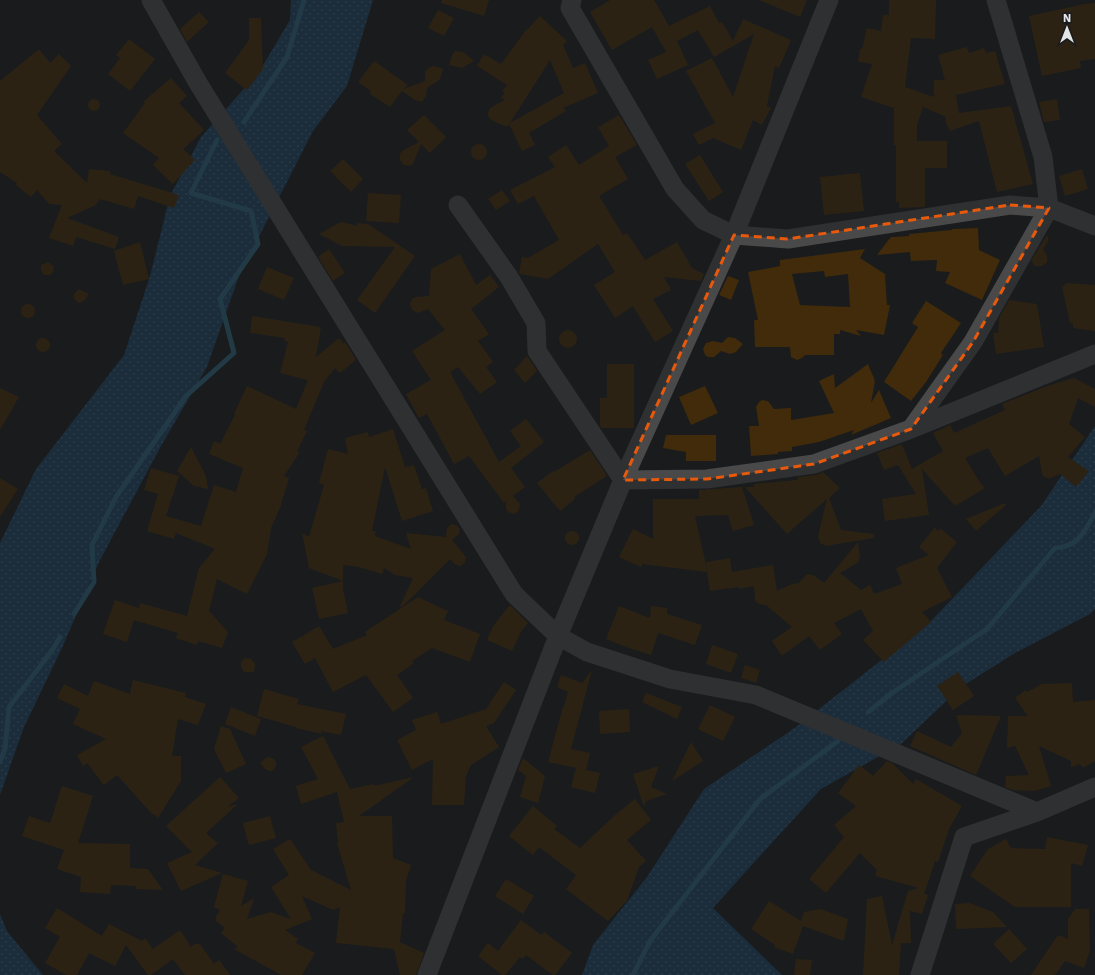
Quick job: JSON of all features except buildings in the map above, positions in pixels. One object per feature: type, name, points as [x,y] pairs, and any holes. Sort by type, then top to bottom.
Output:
[{"type":"street","points":[[151,0],[203,90],[514,594],[558,636],[587,652],[670,679],[756,695],[1037,812]]},
{"type":"street","points":[[572,0],[570,8],[675,189],[703,220],[734,235],[788,239],[1010,205],[1049,208],[1095,226]]},
{"type":"street","points":[[427,975],[558,636],[623,480],[734,235],[828,0]]},
{"type":"street","points":[[911,429],[973,342],[1049,208],[1043,157],[996,0]]},
{"type":"street","points":[[458,205],[509,277],[536,323],[537,351],[623,480]]},
{"type":"street","points":[[623,480],[707,479],[814,464],[911,429],[1095,354]]},
{"type":"street","points":[[920,975],[964,837],[1037,812],[1095,787]]},
{"type":"highlighted area","points":[[1010,205],[1049,208],[973,342],[911,429],[814,464],[707,479],[623,480],[734,235],[788,239]]},
{"type":"shaded area","points":[[291,0],[373,0],[347,86],[313,131],[239,276],[207,367],[161,446],[99,562],[62,648],[24,727],[0,795],[0,543],[36,469],[124,355],[150,276],[170,196],[201,137],[259,72],[290,20]]},
{"type":"shaded area","points":[[1095,426],[1095,609],[1090,614],[1015,653],[961,687],[901,744],[821,789],[713,908],[782,975],[582,975],[593,945],[647,877],[704,789],[796,727],[930,622],[1041,506]]},
{"type":"shaded area","points":[[0,914],[7,931],[43,975],[0,975]]},
{"type":"waterway","points":[[244,122],[287,57],[304,0]]},
{"type":"waterway","points":[[74,614],[94,582],[92,545],[116,497],[186,396],[234,353],[220,299],[258,244],[251,211],[191,193],[217,140]]},
{"type":"waterway","points":[[868,712],[892,693],[987,629],[1055,548],[1070,544],[1080,537],[1095,513]]},
{"type":"waterway","points":[[0,762],[5,749],[9,707],[53,649],[60,637]]},
{"type":"waterway","points":[[633,975],[650,941],[760,799],[838,741]]}]
